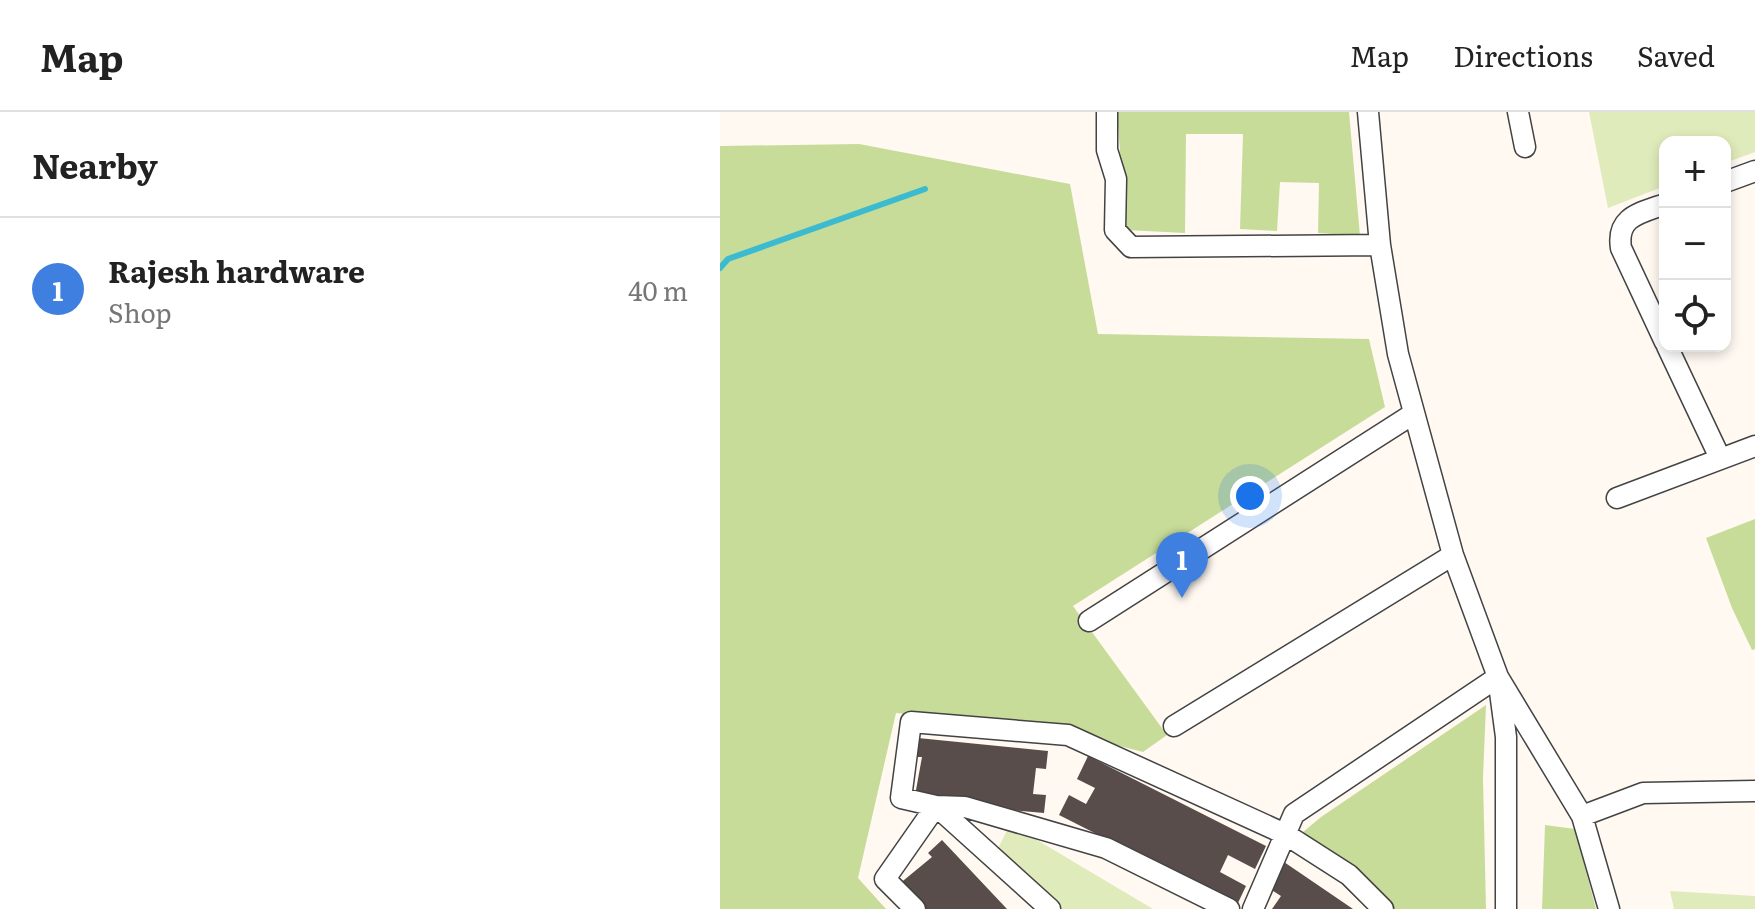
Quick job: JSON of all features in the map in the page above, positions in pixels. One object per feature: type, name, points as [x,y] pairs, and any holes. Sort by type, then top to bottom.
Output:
[{"type":"street","points":[[1107,112],[1107,150],[1116,179],[1115,230],[1131,247],[1380,245]]},
{"type":"street","points":[[1368,112],[1380,245],[1398,354],[1453,555],[1498,677],[1582,816],[1609,909]]},
{"type":"street","points":[[1518,112],[1525,147]]},
{"type":"street","points":[[1731,180],[1755,171]]},
{"type":"street","points":[[1659,206],[1636,215],[1622,226],[1619,235],[1621,248],[1659,329]]},
{"type":"street","points":[[1670,352],[1720,458]]},
{"type":"street","points":[[1089,621],[1413,414]]},
{"type":"street","points":[[1617,498],[1755,446]]},
{"type":"street","points":[[1174,726],[1453,555]]},
{"type":"street","points":[[1253,909],[1294,814],[1498,677]]},
{"type":"street","points":[[1498,677],[1506,737],[1506,909]]},
{"type":"street","points":[[1229,909],[1106,848],[965,807],[936,806],[901,798],[911,722],[1068,735],[1285,834],[1349,875],[1383,909]]},
{"type":"street","points":[[1582,816],[1643,793],[1755,791]]},
{"type":"street","points":[[915,909],[885,879],[936,806]]},
{"type":"street","points":[[936,806],[1050,909]]},
{"type":"green space","points":[[1117,112],[1349,112],[1360,236],[1318,233],[1319,183],[1280,182],[1277,231],[1240,229],[1243,134],[1186,134],[1185,233],[1126,230]]},
{"type":"green space","points":[[1589,112],[1755,112],[1755,152],[1731,161],[1731,136],[1659,136],[1659,188],[1608,208]]},
{"type":"green space","points":[[859,144],[1070,184],[1098,334],[1369,339],[1385,407],[1073,606],[1167,735],[1143,752],[1059,730],[896,713],[858,878],[886,909],[720,909],[720,146]]},
{"type":"green space","points":[[1755,519],[1755,649],[1752,650],[1732,608],[1706,538]]},
{"type":"green space","points":[[1486,705],[1483,778],[1486,909],[1394,909],[1303,832]]},
{"type":"green space","points":[[1010,824],[1153,909],[1052,909],[994,857]]},
{"type":"green space","points":[[1545,825],[1575,829],[1596,909],[1542,909]]},
{"type":"green space","points":[[1670,891],[1755,896],[1755,909],[1674,909]]},
{"type":"building","points":[[918,738],[1048,751],[1046,769],[1036,768],[1033,794],[1046,795],[1044,813],[914,801],[922,757],[917,757]]},
{"type":"building","points":[[1088,756],[1266,846],[1255,869],[1228,855],[1220,872],[1246,886],[1237,905],[1059,815],[1069,795],[1086,804],[1095,788],[1077,779]]},
{"type":"building","points":[[942,840],[1007,909],[921,909],[898,885],[932,857],[928,853]]},
{"type":"building","points":[[1284,862],[1353,909],[1272,909],[1281,896],[1267,887]]},
{"type":"waterway","points":[[720,268],[728,259],[925,189]]},
{"type":"place","name":"Rajesh hardware","points":[[1182,598]]}]
